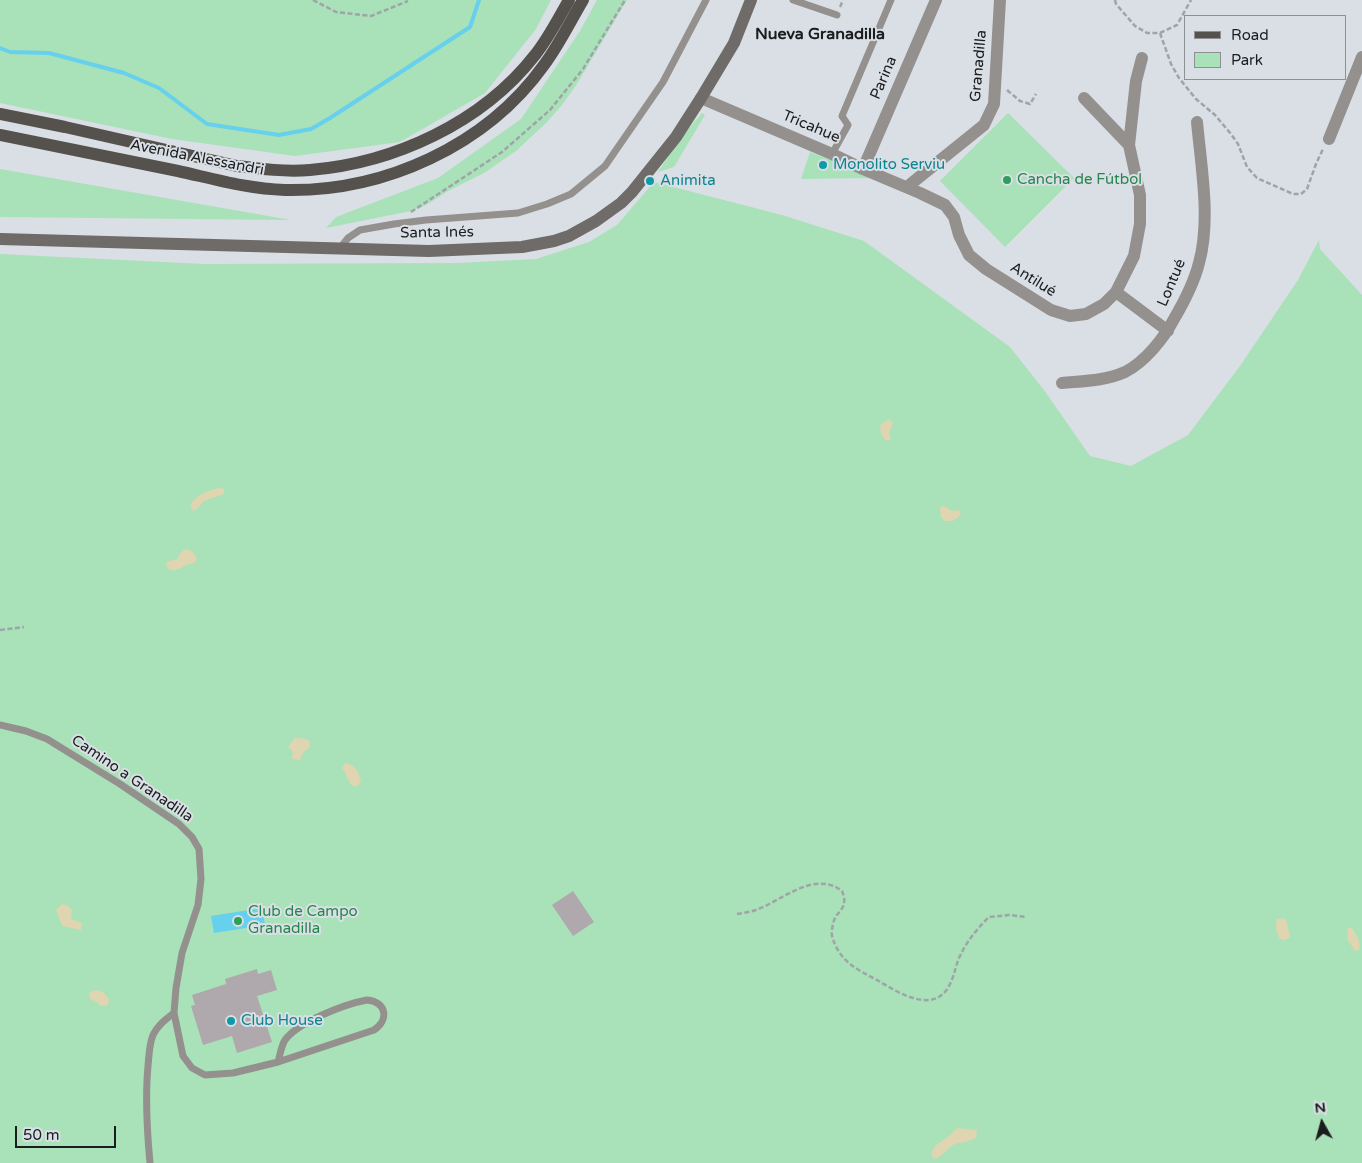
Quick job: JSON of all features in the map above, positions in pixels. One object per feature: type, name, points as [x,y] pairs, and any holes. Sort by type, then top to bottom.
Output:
[{"type":"main road","name":"Avenida Alessandri","points":[[0,114],[237,166],[261,169],[308,170],[356,164],[423,141],[458,122],[484,104],[520,73],[536,55],[569,0]]},
{"type":"main road","name":"Avenida Alessandri","points":[[0,135],[238,185],[285,190],[309,190],[356,184],[403,170],[426,160],[471,135],[491,120],[516,97],[545,65],[583,0]]},
{"type":"main road","name":"Santa Inés","points":[[0,239],[429,251],[522,247],[538,245],[569,236],[603,217],[621,203],[676,137],[734,43],[751,0]]},
{"type":"street","name":"Parina","points":[[863,169],[936,0]]},
{"type":"street","name":"Granadilla","points":[[907,187],[984,125],[994,104],[1000,0]]},
{"type":"street","points":[[1329,139],[1362,57]]},
{"type":"street","name":"Antilué","points":[[907,187],[945,205],[954,217],[959,235],[969,255],[986,269],[1051,310],[1070,316],[1086,314],[1104,304],[1116,292],[1134,256],[1140,224],[1140,195],[1128,145],[1136,81],[1142,58]]},
{"type":"street","name":"Tricahue","points":[[701,98],[907,187]]},
{"type":"street","points":[[1084,98],[1128,145]]},
{"type":"street","name":"Lontué","points":[[1062,383],[1099,380],[1126,371],[1147,355],[1168,331],[1185,299],[1199,263],[1204,235],[1204,187],[1197,122]]},
{"type":"street","points":[[1116,292],[1168,331]]},
{"type":"lane","points":[[339,248],[348,238],[360,230],[455,217],[518,214],[571,194],[605,166],[663,82],[706,0]]},
{"type":"lane","points":[[793,0],[837,15]]},
{"type":"lane","points":[[832,154],[848,125],[842,116],[891,0]]},
{"type":"lane","name":"Camino a Granadilla","points":[[0,725],[26,731],[54,743],[128,789],[179,824],[192,837],[199,849],[201,879],[198,905],[181,962],[174,1013],[183,1056],[192,1068],[205,1075],[233,1073],[278,1062]]},
{"type":"lane","points":[[372,1000],[382,1007],[384,1018],[380,1026],[374,1030],[278,1062],[284,1042],[303,1025],[353,1002],[372,1000]]},
{"type":"lane","points":[[150,1163],[146,1084],[149,1054],[153,1037],[160,1023],[174,1013]]},
{"type":"path","points":[[312,0],[336,12],[370,16],[408,1]]},
{"type":"path","points":[[394,224],[502,152],[550,110],[583,69],[625,0]]},
{"type":"path","points":[[1115,0],[1116,4],[1135,26],[1147,33],[1160,33],[1177,26],[1191,0]]},
{"type":"path","points":[[1160,33],[1171,64],[1179,78],[1196,99],[1215,115],[1231,134],[1238,144],[1247,166],[1257,178],[1293,194],[1304,192],[1329,139]]},
{"type":"path","points":[[996,81],[1020,101],[1030,104],[1036,94]]},
{"type":"path","points":[[0,630],[24,628]]},
{"type":"path","points":[[737,914],[754,910],[782,898],[797,888],[827,883],[836,886],[842,890],[844,901],[842,908],[835,918],[832,935],[840,954],[853,967],[888,987],[914,999],[928,1001],[940,997],[951,983],[959,958],[970,937],[989,917],[1009,915],[1026,917]]},
{"type":"green space","points":[[0,0],[551,0],[536,29],[485,93],[400,142],[295,156],[172,139],[0,103]]},
{"type":"green space","points":[[597,0],[627,0],[575,87],[562,105],[516,151],[484,173],[448,191],[426,205],[411,211],[326,228],[336,217],[438,178],[521,119],[580,31]]},
{"type":"green space","points":[[702,113],[705,115],[674,167],[658,172],[680,139]]},
{"type":"green space","name":"Cancha de Fútbol","points":[[1008,113],[1074,178],[1005,247],[940,181]]},
{"type":"green space","points":[[810,152],[871,176],[869,178],[801,179]]},
{"type":"green space","points":[[0,169],[291,220],[0,217]]},
{"type":"green space","name":"Club de Campo Granadilla","points":[[654,182],[782,215],[864,241],[1010,347],[1044,390],[1090,456],[1131,466],[1188,435],[1240,366],[1298,280],[1319,240],[1320,249],[1362,295],[1362,1163],[0,1163],[0,254],[204,264],[458,263],[536,259],[589,242],[617,225]]},
{"type":"sand","points":[[889,419],[893,423],[889,434],[891,439],[886,441],[881,434],[880,425]]},
{"type":"sand","points":[[221,488],[224,489],[224,494],[204,501],[193,511],[190,505],[199,495]]},
{"type":"sand","points":[[944,506],[952,511],[959,510],[961,515],[953,521],[945,521],[941,517],[940,508]]},
{"type":"sand","points":[[186,549],[192,551],[197,558],[195,563],[174,570],[167,568],[166,562],[177,559],[181,552]]},
{"type":"sand","points":[[295,738],[309,740],[310,747],[303,753],[300,760],[292,759],[293,752],[288,747]]},
{"type":"sand","points":[[345,763],[354,766],[357,771],[361,780],[358,786],[352,786],[349,782],[342,768]]},
{"type":"sand","points":[[62,904],[67,905],[72,910],[71,919],[82,923],[81,930],[62,926],[56,910]]},
{"type":"sand","points":[[1284,918],[1287,922],[1290,937],[1285,940],[1280,939],[1276,927],[1277,919]]},
{"type":"sand","points":[[1348,928],[1352,928],[1357,936],[1359,950],[1355,951],[1347,939]]},
{"type":"sand","points":[[95,990],[103,992],[109,999],[108,1005],[100,1006],[97,1002],[90,999],[89,993]]},
{"type":"sand","points":[[957,1128],[977,1130],[976,1138],[953,1145],[940,1157],[934,1159],[931,1154],[934,1148]]},
{"type":"water","name":"Club de Campo Granadilla","points":[[262,908],[265,925],[214,933],[211,916]]},
{"type":"building","points":[[573,891],[594,922],[573,936],[552,905]]},
{"type":"building","name":"Club House","points":[[257,969],[258,974],[271,970],[277,990],[257,996],[272,1042],[237,1053],[232,1036],[203,1045],[191,1006],[195,1005],[192,995],[226,984],[225,979]]},
{"type":"waterway","points":[[0,48],[10,52],[49,53],[124,73],[159,88],[207,124],[279,135],[311,129],[470,27],[479,0]]},
{"type":"place","name":"Monolito Serviu","points":[[823,165]]},
{"type":"place","name":"Cancha de Fútbol","points":[[1007,180]]},
{"type":"place","name":"Animita","points":[[650,181]]},
{"type":"place","name":"Club de Campo Granadilla","points":[[238,921]]},
{"type":"place","name":"Club House","points":[[231,1021]]},
{"type":"district","name":"Nueva Granadilla","points":[[820,35]]}]
